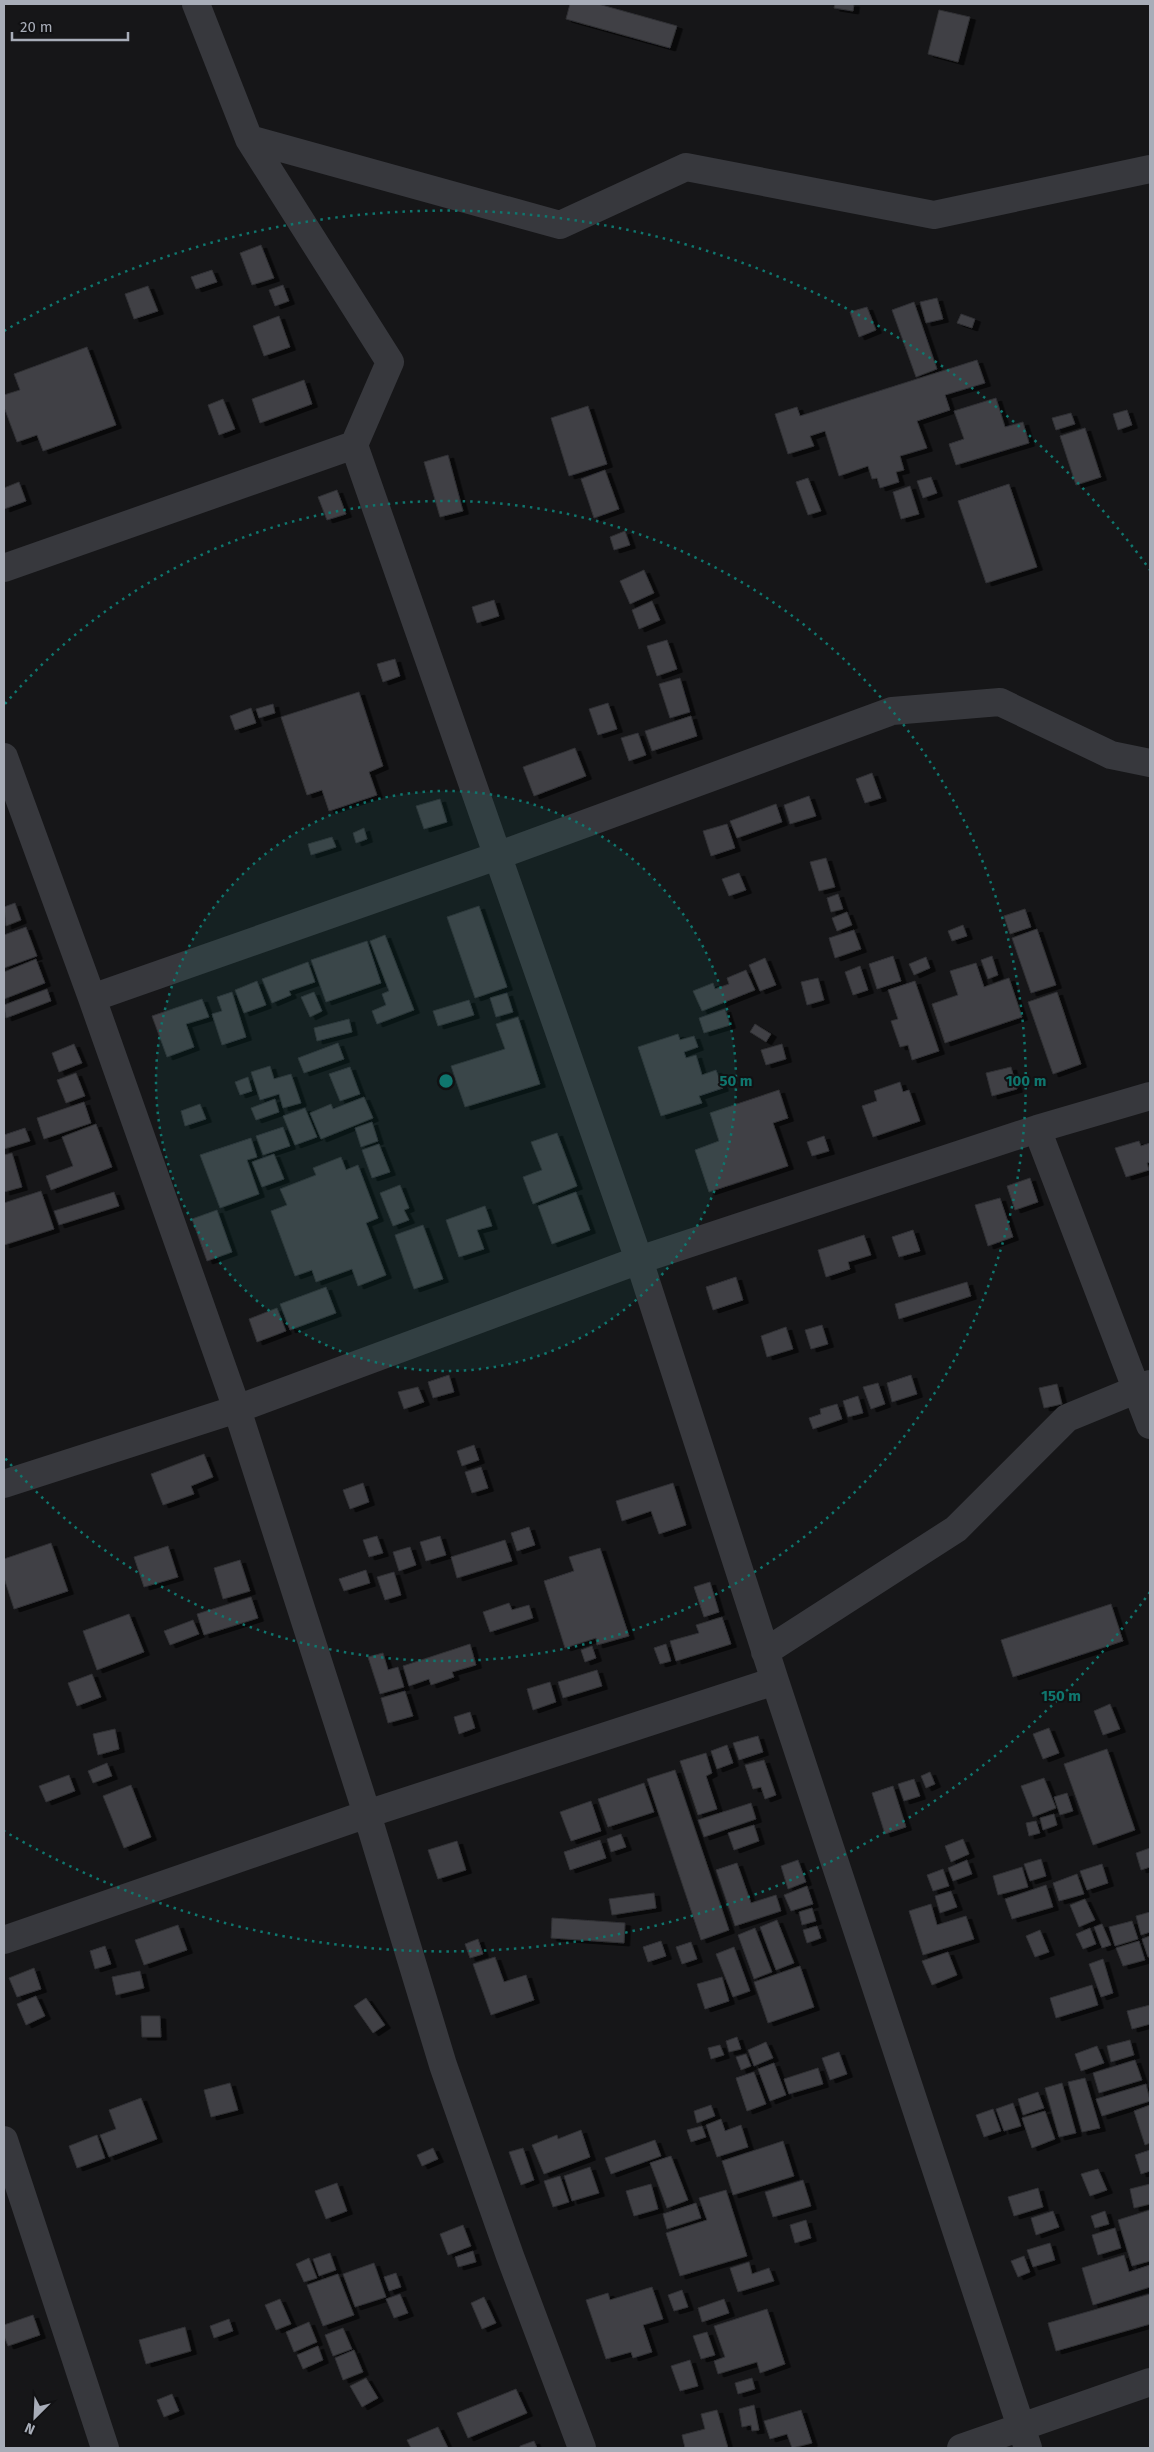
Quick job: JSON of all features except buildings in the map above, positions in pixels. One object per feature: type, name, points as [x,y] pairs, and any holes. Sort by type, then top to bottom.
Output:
[{"type":"street","points":[[196,4],[249,139],[390,362],[354,445],[640,1260],[765,1652],[1024,2438]]},
{"type":"street","points":[[249,139],[560,225],[686,167],[934,215],[1150,169]]},
{"type":"street","points":[[4,568],[354,445]]},
{"type":"street","points":[[92,998],[497,856],[892,711],[1000,702],[1111,755],[1150,763]]},
{"type":"street","points":[[4,757],[92,998],[237,1409],[367,1814],[443,2065],[510,2256],[582,2448]]},
{"type":"street","points":[[4,1484],[237,1409],[640,1260],[1037,1129],[1150,1096]]},
{"type":"street","points":[[1037,1129],[1144,1386],[1150,1425]]},
{"type":"street","points":[[765,1652],[956,1529],[1067,1418],[1144,1386]]},
{"type":"street","points":[[4,1940],[367,1814],[775,1681]]},
{"type":"street","points":[[4,2140],[105,2448]]},
{"type":"street","points":[[961,2448],[1024,2438],[1150,2382]]}]
